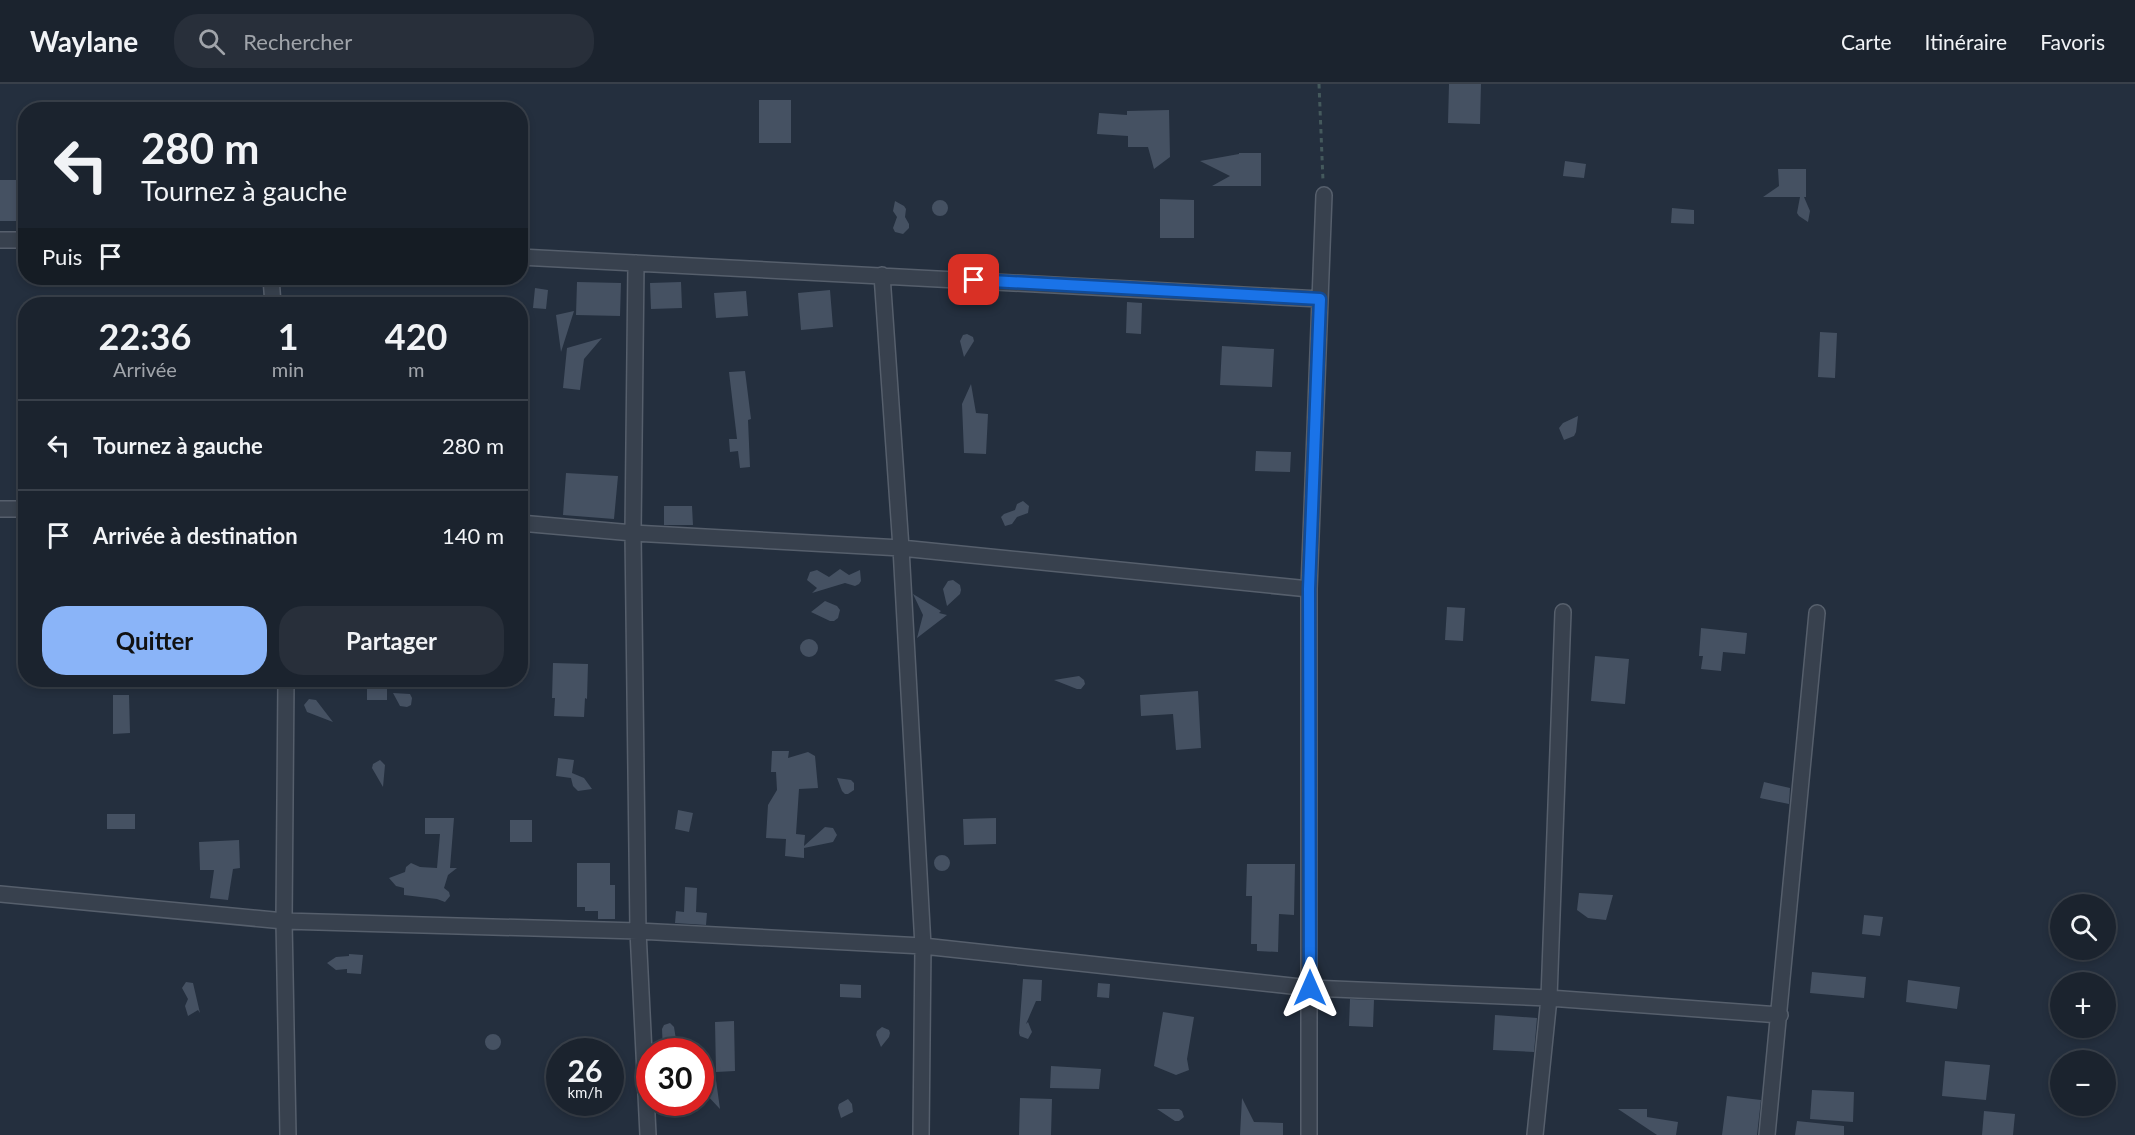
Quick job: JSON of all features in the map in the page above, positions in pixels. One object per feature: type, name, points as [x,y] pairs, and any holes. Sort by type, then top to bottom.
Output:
[{"type":"street","points":[[1309,1135],[1309,589],[1324,195]]},
{"type":"street","points":[[0,240],[18,240]]},
{"type":"street","points":[[528,257],[1320,299]]},
{"type":"street","points":[[636,264],[633,533],[638,930],[648,1135]]},
{"type":"street","points":[[882,275],[901,548],[923,946],[921,1135]]},
{"type":"street","points":[[0,509],[18,508]]},
{"type":"street","points":[[528,524],[633,533],[901,548],[1309,589]]},
{"type":"street","points":[[1535,1135],[1549,998],[1563,612]]},
{"type":"street","points":[[1767,1135],[1817,613]]},
{"type":"street","points":[[286,687],[284,921],[288,1135]]},
{"type":"street","points":[[0,894],[284,921],[638,930],[923,946],[1310,988],[1549,998],[1780,1015]]},
{"type":"path","points":[[1319,84],[1324,195]]},
{"type":"building","points":[[1449,84],[1481,84],[1480,124],[1448,123]]},
{"type":"building","points":[[759,100],[791,100],[791,143],[759,143]]},
{"type":"building","points":[[1169,110],[1170,157],[1154,169],[1148,147],[1128,147],[1128,136],[1097,134],[1099,113],[1127,115],[1127,111]]},
{"type":"building","points":[[1239,153],[1261,153],[1261,186],[1212,186],[1230,176],[1200,161]]},
{"type":"building","points":[[1565,161],[1586,164],[1584,178],[1563,176]]},
{"type":"building","points":[[1778,169],[1806,169],[1806,197],[1804,197],[1810,211],[1808,222],[1797,213],[1800,197],[1763,197],[1779,186]]},
{"type":"building","points":[[0,180],[17,180],[16,221],[0,221]]},
{"type":"building","points":[[1160,199],[1194,200],[1194,238],[1160,238]]},
{"type":"building","points":[[940,200],[946,202],[948,208],[946,214],[940,216],[934,214],[932,208],[934,202]]},
{"type":"building","points":[[895,201],[906,209],[905,217],[909,228],[903,234],[895,232],[893,228],[897,217],[893,211]]},
{"type":"building","points":[[1672,208],[1694,210],[1694,224],[1671,223]]},
{"type":"building","points":[[577,282],[621,283],[620,316],[576,315]]},
{"type":"building","points":[[681,282],[682,308],[651,309],[650,283]]},
{"type":"building","points":[[535,288],[548,290],[546,309],[533,308]]},
{"type":"building","points":[[830,290],[833,327],[801,330],[798,293]]},
{"type":"building","points":[[746,291],[748,316],[716,318],[714,293]]},
{"type":"building","points":[[1127,302],[1142,303],[1141,334],[1126,333]]},
{"type":"building","points":[[574,311],[561,352],[556,315]]},
{"type":"building","points":[[1820,332],[1837,333],[1835,378],[1818,377]]},
{"type":"building","points":[[963,335],[973,337],[974,341],[964,357],[960,341]]},
{"type":"building","points":[[602,338],[584,359],[580,390],[563,388],[567,348]]},
{"type":"building","points":[[1222,346],[1274,349],[1272,387],[1220,385]]},
{"type":"building","points":[[745,371],[751,419],[748,420],[750,467],[740,468],[738,451],[730,452],[729,439],[737,439],[729,372]]},
{"type":"building","points":[[971,384],[976,413],[988,414],[986,454],[964,453],[962,404]]},
{"type":"building","points":[[1578,416],[1574,436],[1564,440],[1559,428],[1563,423]]},
{"type":"building","points":[[1256,451],[1291,452],[1290,472],[1255,471]]},
{"type":"building","points":[[566,473],[618,476],[614,519],[563,515]]},
{"type":"building","points":[[1023,501],[1029,506],[1028,513],[1017,517],[1012,524],[1005,526],[1001,517],[1015,510],[1017,504]]},
{"type":"building","points":[[664,506],[692,506],[693,525],[664,525]]},
{"type":"building","points":[[840,569],[849,575],[860,570],[859,584],[855,586],[845,583],[812,593],[817,588],[807,580],[810,572],[817,570],[829,577]]},
{"type":"building","points":[[953,580],[960,585],[961,590],[960,594],[947,606],[943,589],[948,581]]},
{"type":"building","points":[[913,594],[941,611],[939,613],[947,615],[917,638],[923,615]]},
{"type":"building","points":[[825,601],[837,606],[840,610],[838,618],[834,621],[811,612]]},
{"type":"building","points":[[1447,607],[1465,608],[1463,641],[1445,640]]},
{"type":"building","points":[[1701,628],[1747,633],[1745,654],[1723,652],[1721,671],[1701,669],[1703,656],[1699,656]]},
{"type":"building","points":[[809,639],[815,642],[818,648],[815,654],[809,657],[803,654],[800,648],[803,642]]},
{"type":"building","points":[[1595,656],[1629,659],[1625,704],[1591,701]]},
{"type":"building","points":[[553,663],[588,664],[584,717],[554,716]]},
{"type":"building","points":[[1079,676],[1085,684],[1081,689],[1054,680]]},
{"type":"building","points":[[367,687],[387,687],[387,700],[367,700]]},
{"type":"building","points":[[1198,691],[1201,748],[1176,750],[1173,714],[1141,716],[1140,695]]},
{"type":"building","points":[[393,693],[410,694],[411,705],[400,706]]},
{"type":"building","points":[[113,695],[129,695],[130,733],[113,734]]},
{"type":"building","points":[[309,699],[316,700],[333,722],[307,712],[304,705]]},
{"type":"building","points":[[772,751],[789,751],[788,758],[808,752],[815,756],[818,788],[799,789],[796,834],[805,835],[804,846],[825,827],[833,828],[837,835],[833,842],[804,848],[804,858],[785,856],[786,839],[766,838],[768,805],[777,790],[776,772],[771,772]]},
{"type":"building","points":[[558,758],[574,760],[572,773],[584,778],[592,789],[578,791],[573,786],[571,778],[556,776]]},
{"type":"building","points":[[380,760],[385,765],[383,787],[372,768],[373,764]]},
{"type":"building","points":[[837,778],[851,780],[854,783],[854,790],[845,794]]},
{"type":"building","points":[[1764,782],[1790,788],[1789,804],[1760,798]]},
{"type":"building","points":[[678,810],[693,813],[689,832],[675,829]]},
{"type":"building","points":[[107,814],[135,814],[135,829],[107,829]]},
{"type":"building","points":[[425,818],[454,818],[450,868],[457,868],[448,875],[444,888],[450,896],[445,902],[404,895],[404,888],[396,886],[389,878],[405,872],[406,867],[411,863],[420,867],[437,868],[440,834],[425,834]]},
{"type":"building","points":[[996,818],[996,844],[964,845],[963,819]]},
{"type":"building","points":[[510,820],[532,820],[532,842],[510,842]]},
{"type":"building","points":[[239,840],[240,868],[233,869],[228,900],[210,898],[214,870],[200,870],[199,842]]},
{"type":"building","points":[[942,855],[950,863],[942,871],[934,863]]},
{"type":"building","points":[[577,863],[610,863],[610,885],[615,885],[615,919],[598,919],[598,911],[585,911],[585,907],[577,907]]},
{"type":"building","points":[[1247,864],[1295,864],[1294,915],[1279,914],[1278,952],[1257,951],[1257,944],[1251,944],[1252,896],[1246,896]]},
{"type":"building","points":[[685,887],[697,888],[696,912],[707,913],[706,925],[675,923],[676,911],[684,912]]},
{"type":"building","points":[[1579,893],[1613,895],[1606,920],[1588,918],[1577,910]]},
{"type":"building","points":[[1864,915],[1883,917],[1880,936],[1862,934]]},
{"type":"building","points":[[349,954],[363,955],[361,974],[347,973],[347,969],[336,970],[327,963],[336,957],[349,956]]},
{"type":"building","points":[[1812,972],[1866,977],[1864,998],[1810,993]]},
{"type":"building","points":[[1023,979],[1042,980],[1041,1001],[1036,1001],[1026,1024],[1028,1022],[1032,1032],[1028,1039],[1020,1036],[1019,1033]]},
{"type":"building","points":[[1908,980],[1960,987],[1957,1009],[1906,1002]]},
{"type":"building","points":[[186,982],[193,983],[200,1013],[198,1010],[188,1016],[185,1006],[188,999],[182,988]]},
{"type":"building","points":[[1098,983],[1110,984],[1109,998],[1097,997]]},
{"type":"building","points":[[840,984],[861,985],[861,998],[840,997]]},
{"type":"building","points":[[1350,999],[1374,1000],[1373,1027],[1349,1026]]},
{"type":"building","points":[[1163,1012],[1194,1017],[1187,1059],[1189,1070],[1176,1075],[1154,1066]]},
{"type":"building","points":[[1495,1015],[1537,1018],[1534,1052],[1493,1050]]},
{"type":"building","points":[[734,1021],[735,1071],[716,1072],[715,1022]]},
{"type":"building","points":[[670,1023],[674,1027],[676,1038],[662,1038],[664,1025]]},
{"type":"building","points":[[882,1027],[890,1033],[881,1047],[876,1035]]},
{"type":"building","points":[[490,1034],[496,1034],[501,1042],[499,1048],[490,1050],[485,1045],[485,1039]]},
{"type":"building","points":[[1945,1061],[1990,1065],[1986,1100],[1942,1096]]},
{"type":"building","points":[[1051,1066],[1101,1069],[1099,1089],[1050,1088]]},
{"type":"building","points":[[715,1073],[720,1109],[714,1103]]},
{"type":"building","points":[[1812,1090],[1854,1092],[1853,1122],[1810,1119]]},
{"type":"building","points":[[1727,1096],[1761,1100],[1757,1135],[1722,1135]]},
{"type":"building","points":[[1020,1098],[1052,1099],[1051,1135],[1019,1135]]},
{"type":"building","points":[[1242,1098],[1254,1122],[1283,1123],[1283,1135],[1240,1135]]},
{"type":"building","points":[[848,1099],[852,1104],[853,1112],[841,1118],[839,1104]]},
{"type":"building","points":[[1157,1109],[1179,1109],[1184,1117],[1175,1121]]},
{"type":"building","points":[[1618,1109],[1647,1109],[1647,1117],[1678,1122],[1676,1135],[1657,1135]]},
{"type":"building","points":[[1984,1111],[2015,1114],[2013,1135],[1982,1135]]},
{"type":"building","points":[[1797,1121],[1844,1126],[1844,1135],[1795,1135]]},
{"type":"route","points":[[974,280],[1320,299],[1309,589],[1310,988]]}]
